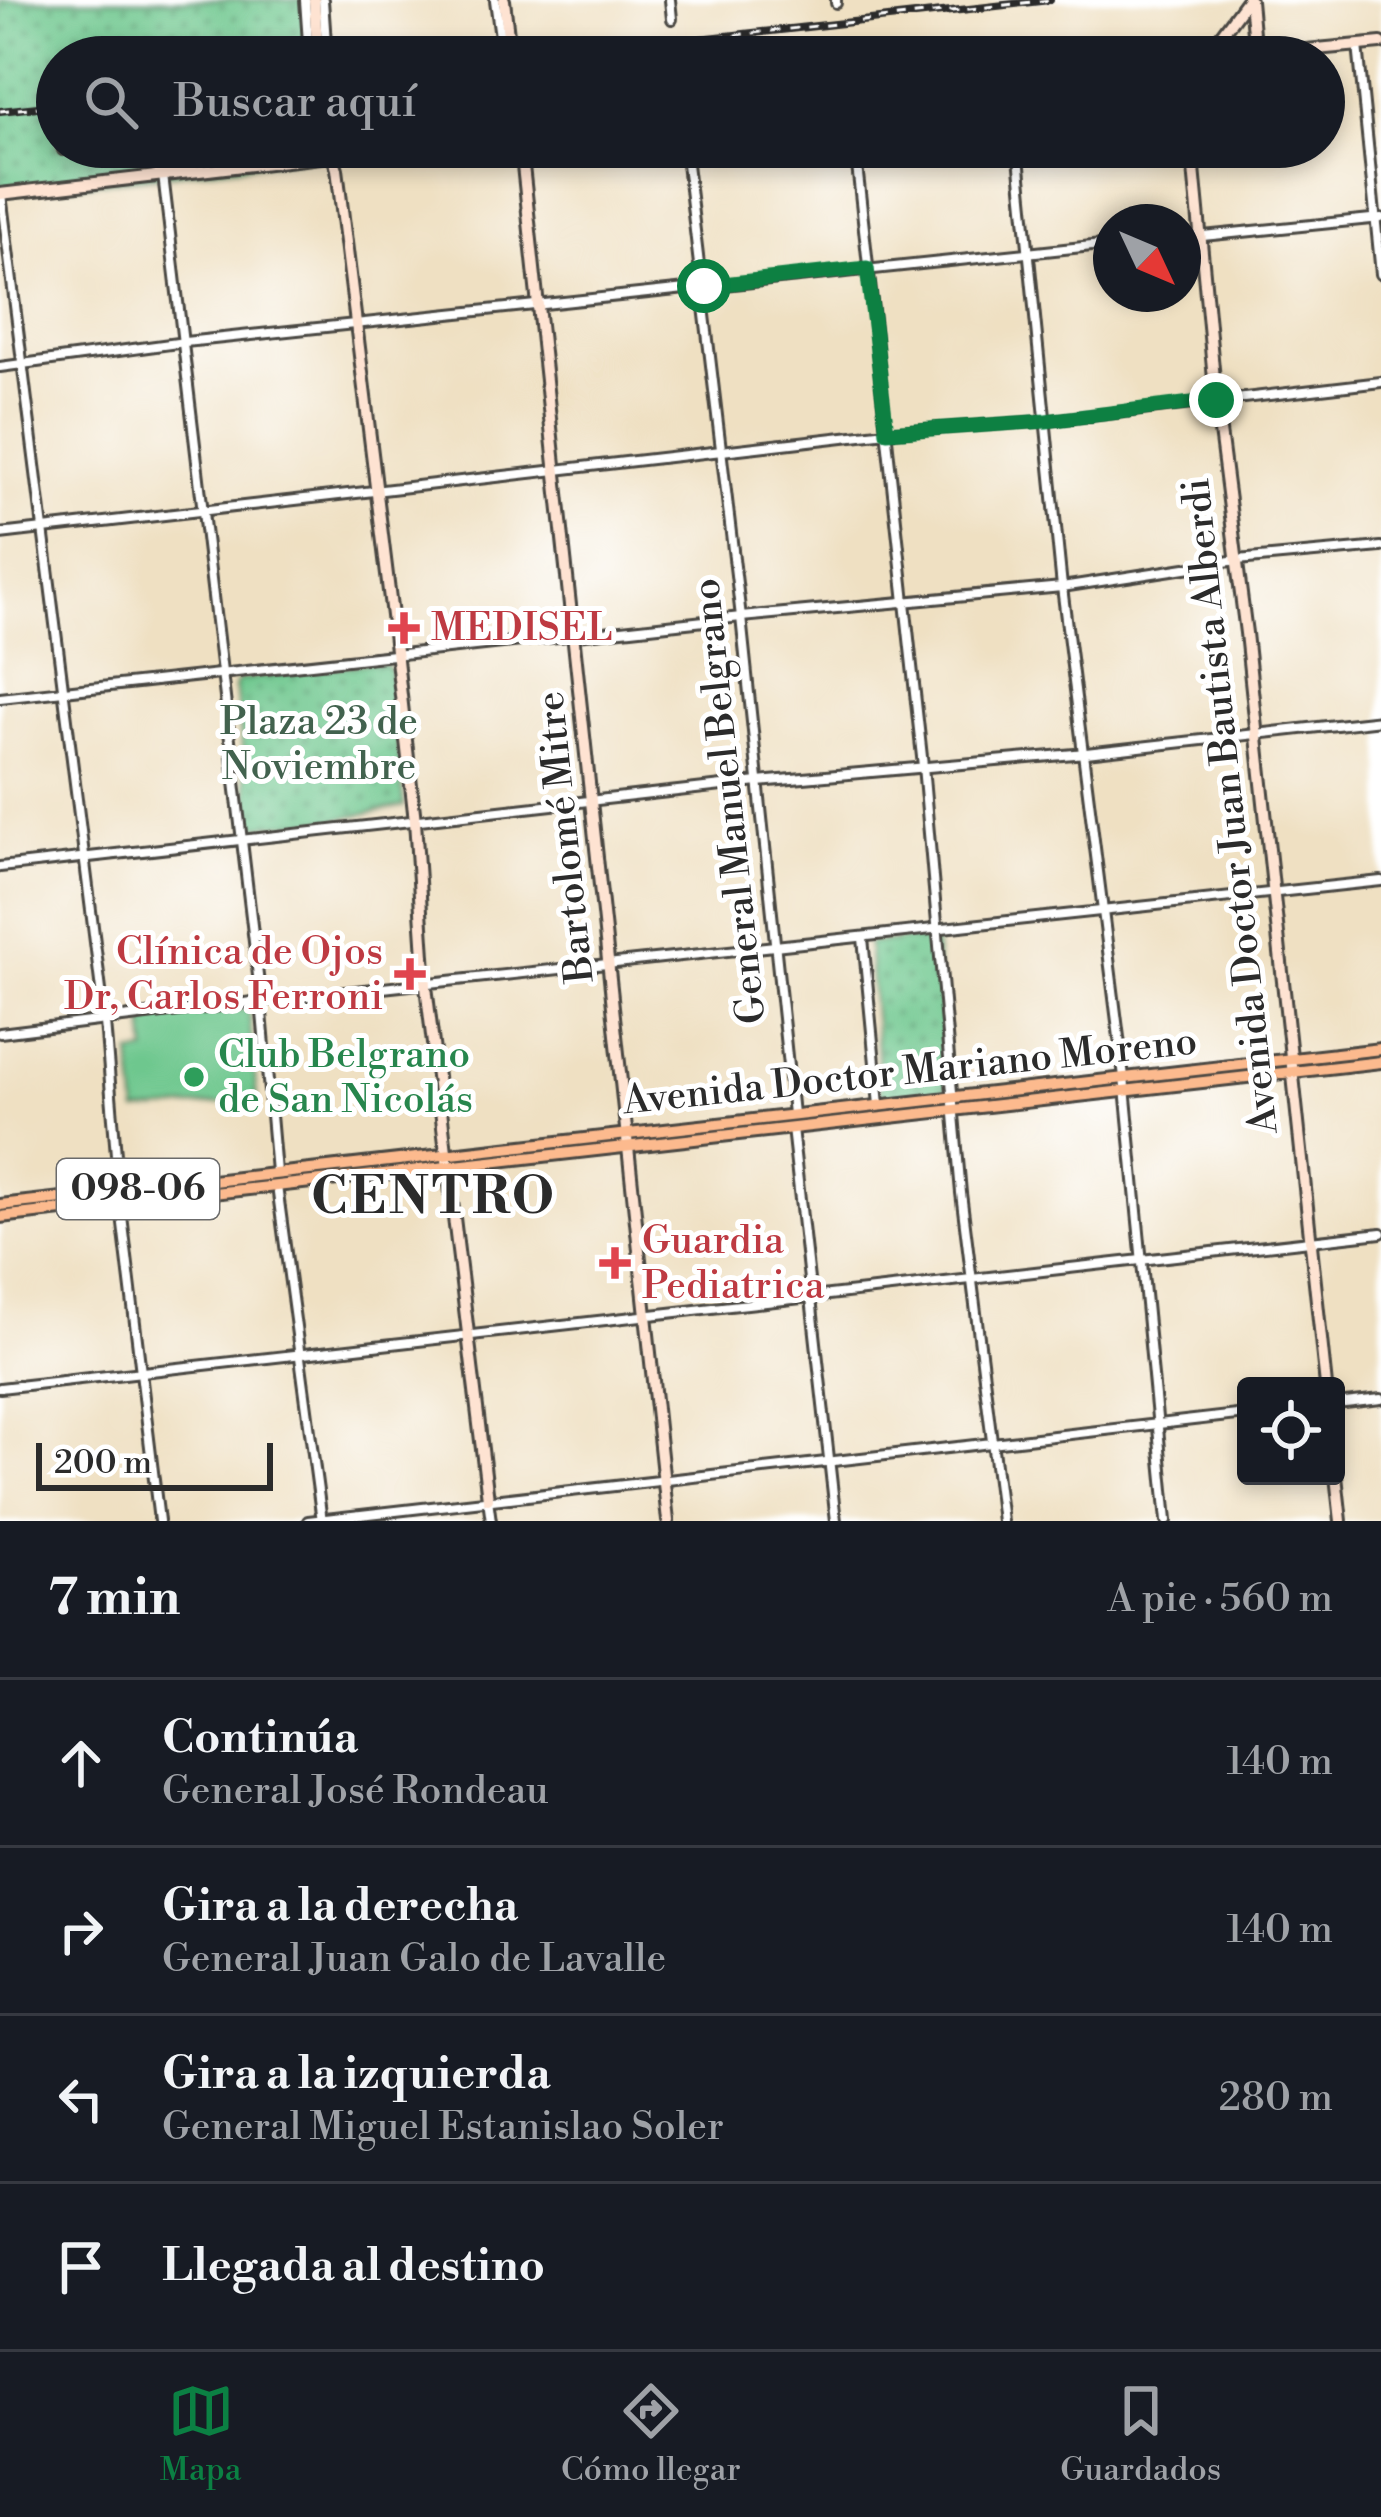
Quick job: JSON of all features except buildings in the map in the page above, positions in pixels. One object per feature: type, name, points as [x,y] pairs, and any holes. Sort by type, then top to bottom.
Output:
[{"type":"main road","name":"Avenida Doctor Mariano Moreno","points":[[447,1160],[1292,1065],[1381,1049]]},
{"type":"main road","name":"Avenida Doctor Mariano Moreno","points":[[1292,1065],[1381,1062]]},
{"type":"main road","name":"Avenida Doctor Mariano Moreno","points":[[792,1121],[879,1105],[954,1104]]},
{"type":"main road","name":"098-06","points":[[0,1205],[120,1197],[447,1160]]},
{"type":"main road","name":"098-06","points":[[0,1217],[120,1197]]},
{"type":"street","points":[[305,0],[311,36]]},
{"type":"street","points":[[316,36],[319,0]]},
{"type":"street","points":[[319,0],[324,36]]},
{"type":"street","points":[[503,0],[508,35]]},
{"type":"street","points":[[670,0],[672,19]]},
{"type":"street","points":[[1249,0],[1253,36]]},
{"type":"street","points":[[1221,36],[1249,0]]},
{"type":"street","points":[[1345,46],[1381,43]]},
{"type":"street","points":[[1358,45],[1381,274]]},
{"type":"street","points":[[159,1521],[120,1197],[105,1022],[1,194],[214,168]]},
{"type":"street","points":[[338,168],[415,820],[426,986],[490,1521]]},
{"type":"street","name":"Bartolomé Mitre","points":[[523,168],[668,1521]]},
{"type":"street","name":"General Manuel Belgrano","points":[[688,168],[741,617],[836,1521]]},
{"type":"street","points":[[856,168],[906,601],[971,1276],[1002,1521]]},
{"type":"street","points":[[1020,168],[1062,587],[1124,1083],[1167,1521]]},
{"type":"street","name":"Avenida Doctor Juan Bautista Alberdi","points":[[1194,168],[1196,204]]},
{"type":"street","points":[[164,176],[261,1001],[277,1179],[322,1520]]},
{"type":"street","points":[[1201,236],[1378,218]]},
{"type":"street","points":[[0,367],[184,342],[1093,245]]},
{"type":"street","name":"Avenida Doctor Juan Bautista Alberdi","points":[[1201,255],[1325,1377]]},
{"type":"street","points":[[0,534],[887,432],[1046,421],[1381,382]]},
{"type":"street","points":[[0,698],[575,634],[1062,587],[1237,560],[1381,547]]},
{"type":"street","points":[[0,867],[758,782],[1086,753],[1381,719]]},
{"type":"street","points":[[0,1033],[1381,880]]},
{"type":"street","points":[[863,938],[879,1105]]},
{"type":"street","points":[[0,1388],[1381,1233]]},
{"type":"street","points":[[1345,1403],[1381,1399]]},
{"type":"street","points":[[308,1521],[1237,1415]]},
{"type":"street","points":[[1337,1485],[1341,1521]]},
{"type":"green space","points":[[0,0],[314,0],[317,36],[36,36],[36,168],[222,168],[0,194]]},
{"type":"green space","name":"Plaza 23 de Noviembre","points":[[369,663],[390,669],[404,806],[332,820],[251,823],[235,687],[238,680]]},
{"type":"green space","points":[[935,937],[948,1093],[881,1099],[868,943]]},
{"type":"green space","name":"Club Belgrano de San Nicolás","points":[[249,1009],[257,1100],[137,1112],[131,1054],[147,1052],[144,1019]]},
{"type":"railway","points":[[727,36],[1050,0]]},
{"type":"railway","points":[[0,111],[36,107]]},
{"type":"place","name":"MEDISEL","points":[[404,628]]},
{"type":"place","name":"Clínica de Ojos Dr, Carlos Ferroni","points":[[410,974]]},
{"type":"place","name":"Club Belgrano de San Nicolás","points":[[194,1077]]},
{"type":"place","name":"Guardia Pediatrica","points":[[615,1263]]},
{"type":"district","name":"CENTRO","points":[[434,1198]]},
{"type":"route","points":[[704,286],[867,268],[887,432],[1046,421],[1216,400]]}]
